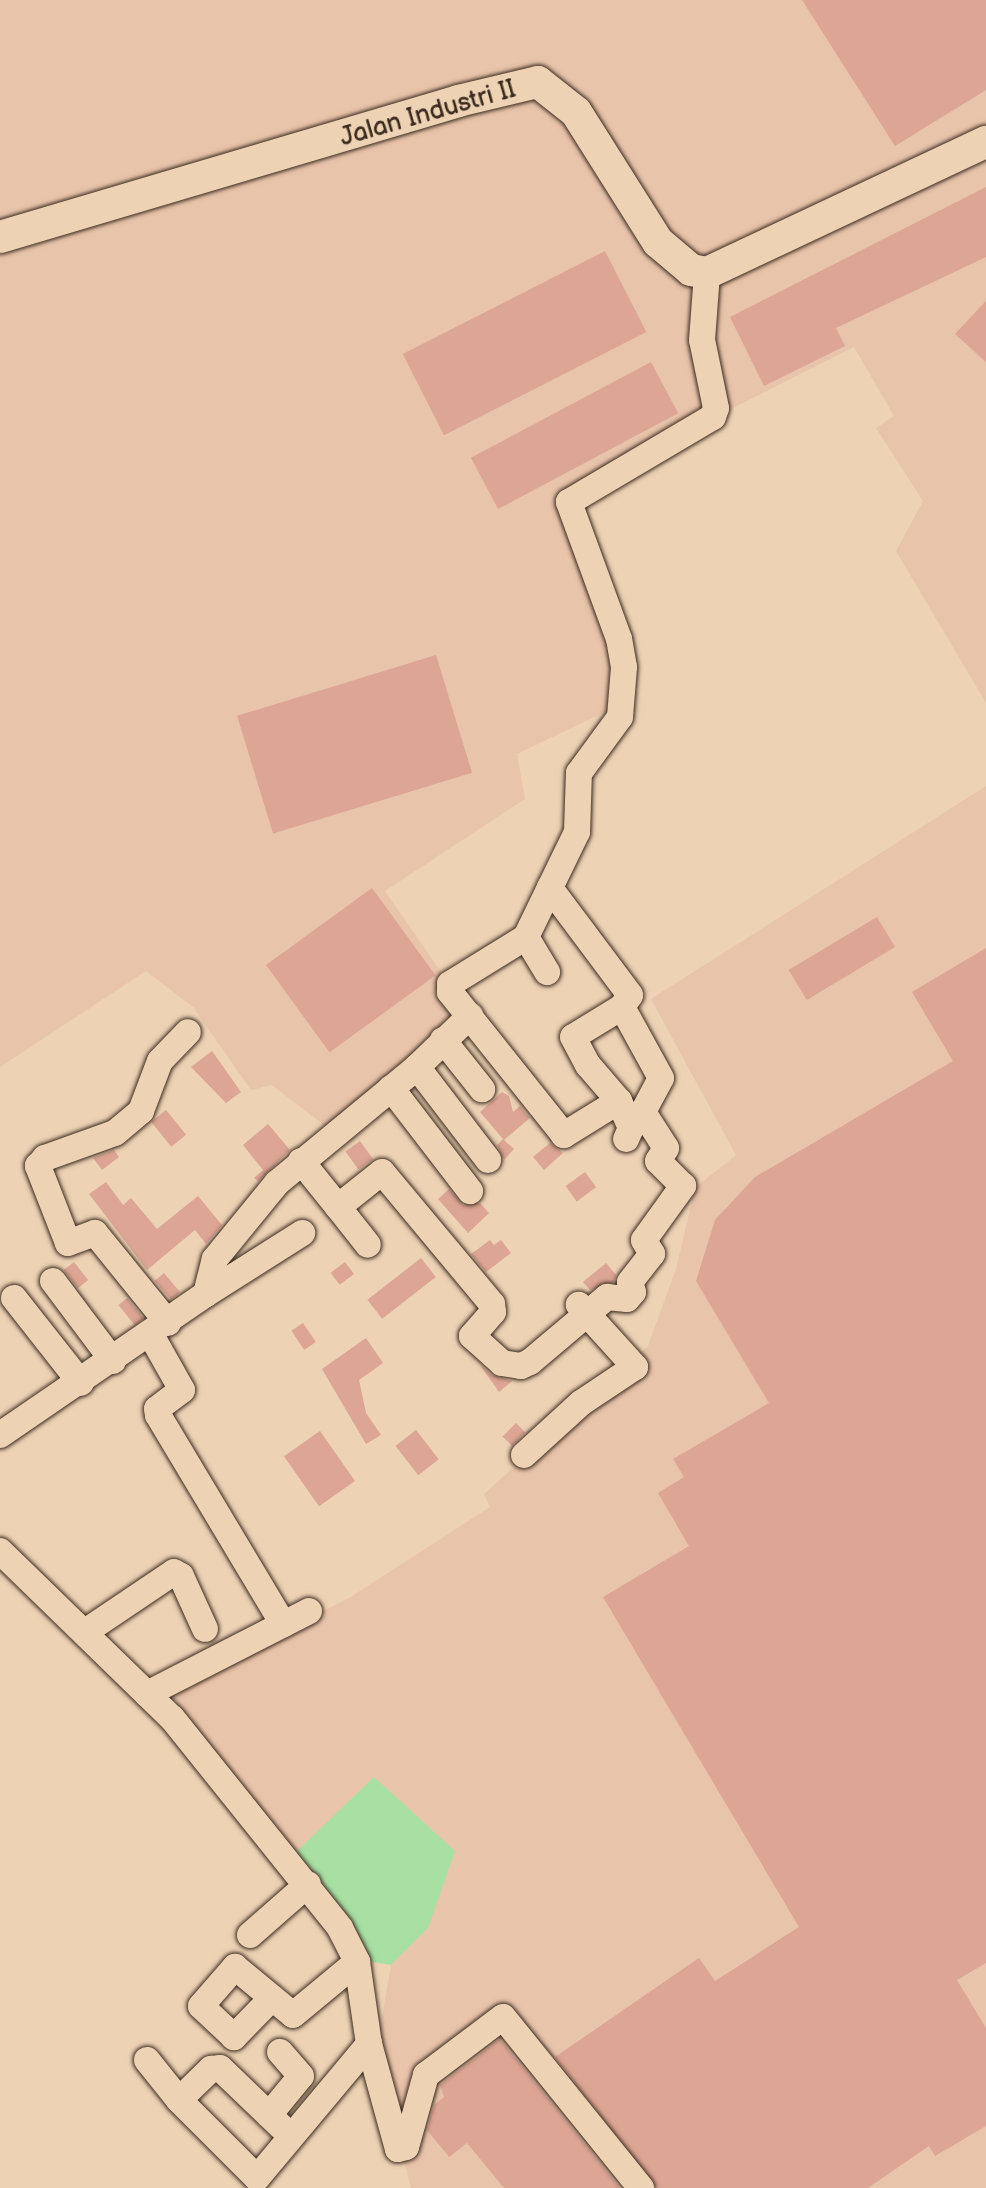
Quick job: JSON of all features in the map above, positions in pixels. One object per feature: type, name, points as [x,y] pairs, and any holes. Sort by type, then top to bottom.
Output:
[{"type":"main road","name":"Jalan Industri II","points":[[0,237],[458,101],[538,82],[576,112],[658,242],[691,270],[707,273]]},
{"type":"main road","points":[[707,273],[986,142]]},
{"type":"street","points":[[619,1101],[564,1135],[470,1016],[450,984],[526,937],[577,832],[576,793],[620,717],[624,667],[619,639],[569,502],[713,417],[716,408],[702,340],[707,273]]},
{"type":"street","points":[[550,888],[630,995],[622,1007],[573,1037],[588,1065],[619,1101],[631,1128],[626,1139]]},
{"type":"street","points":[[526,937],[547,972]]},
{"type":"street","points":[[338,1207],[382,1172],[492,1304],[493,1312],[472,1336],[502,1363],[521,1366],[530,1362],[583,1309],[607,1297],[621,1301],[633,1292],[630,1282],[653,1251],[644,1240],[683,1191],[658,1161],[666,1148],[643,1108],[661,1078],[622,1007]]},
{"type":"street","points":[[206,1294],[215,1259],[301,1161],[417,1067],[470,1016]]},
{"type":"street","points":[[188,1032],[160,1061],[141,1111],[115,1133],[45,1158],[38,1166],[68,1243],[95,1233],[159,1329],[182,1390],[157,1409],[158,1415],[283,1624]]},
{"type":"street","points":[[443,1040],[482,1089]]},
{"type":"street","points":[[417,1067],[488,1160]]},
{"type":"street","points":[[391,1088],[470,1191]]},
{"type":"street","points":[[301,1161],[368,1245]]},
{"type":"street","points":[[0,1435],[81,1383],[206,1294],[302,1233]]},
{"type":"street","points":[[53,1281],[113,1361]]},
{"type":"street","points":[[14,1298],[81,1383]]},
{"type":"street","points":[[524,1455],[581,1403],[635,1367],[583,1309]]},
{"type":"street","points":[[0,1551],[147,1694],[308,1884],[357,1962],[369,2044],[384,2113],[398,2149],[406,2147],[426,2075],[503,2017],[641,2188]]},
{"type":"street","points":[[85,1632],[174,1572],[181,1576],[205,1629]]},
{"type":"street","points":[[147,1694],[309,1611]]},
{"type":"street","points":[[250,1935],[308,1884]]},
{"type":"street","points":[[270,2000],[293,2015],[357,1962]]},
{"type":"street","points":[[147,2060],[254,2183],[369,2044]]},
{"type":"street","points":[[269,2115],[301,2076],[280,2052]]},
{"type":"street","points":[[179,2100],[211,2069],[220,2068],[291,2136]]},
{"type":"shaded area","points":[[0,0],[986,0],[986,703],[896,551],[923,501],[876,428],[894,416],[854,347],[560,495],[613,640],[613,708],[517,754],[525,799],[385,891],[441,972],[445,994],[463,1014],[329,1129],[272,1085],[251,1090],[193,1007],[146,971],[0,1067]]},
{"type":"shaded area","points":[[986,786],[986,2188],[411,2188],[376,2052],[391,1965],[428,1928],[295,1853],[168,1691],[349,1598],[490,1507],[484,1494],[648,1346],[676,1269],[695,1188],[736,1155],[651,999]]},
{"type":"green space","points":[[374,1777],[455,1851],[428,1928],[391,1965],[361,1960],[295,1853]]},
{"type":"building","points":[[802,0],[986,0],[986,90],[895,146]]},
{"type":"building","points":[[986,187],[986,257],[836,328],[845,346],[764,386],[730,317]]},
{"type":"building","points":[[605,251],[646,332],[444,435],[403,354]]},
{"type":"building","points":[[986,301],[986,362],[955,334]]},
{"type":"building","points":[[651,362],[678,413],[498,509],[471,458]]},
{"type":"building","points":[[436,655],[472,773],[273,833],[237,716]]},
{"type":"building","points":[[372,888],[435,975],[329,1052],[266,965]]},
{"type":"building","points":[[877,917],[895,947],[807,1000],[789,970]]},
{"type":"building","points":[[986,948],[986,1963],[957,1980],[986,2028],[986,2126],[935,2156],[929,2146],[868,2188],[657,2188],[555,2057],[699,1958],[715,1981],[799,1927],[603,1597],[689,1546],[658,1493],[684,1477],[673,1459],[769,1403],[696,1281],[715,1220],[755,1177],[953,1061],[912,992]]},
{"type":"building","points":[[212,1051],[241,1092],[226,1103],[191,1067]]},
{"type":"building","points":[[502,1092],[509,1096],[513,1112],[520,1106],[530,1118],[504,1140],[514,1149],[504,1160],[497,1145],[503,1139],[480,1112]]},
{"type":"building","points":[[166,1110],[186,1135],[171,1147],[151,1122]]},
{"type":"building","points":[[268,1124],[290,1150],[258,1181],[254,1178],[263,1170],[243,1145]]},
{"type":"building","points":[[360,1141],[373,1159],[358,1169],[345,1152]]},
{"type":"building","points":[[550,1143],[563,1153],[544,1170],[533,1157]]},
{"type":"building","points":[[114,1150],[119,1157],[102,1170],[93,1158]]},
{"type":"building","points":[[585,1172],[596,1187],[577,1201],[566,1186]]},
{"type":"building","points":[[106,1182],[123,1205],[131,1198],[157,1229],[198,1196],[222,1225],[206,1244],[195,1230],[147,1270],[89,1194]]},
{"type":"building","points":[[449,1189],[463,1205],[480,1203],[489,1213],[468,1233],[438,1199]]},
{"type":"building","points":[[490,1240],[494,1245],[501,1240],[511,1253],[486,1272],[471,1254]]},
{"type":"building","points":[[421,1258],[436,1277],[382,1319],[367,1300]]},
{"type":"building","points":[[74,1262],[88,1280],[78,1288],[64,1270]]},
{"type":"building","points":[[345,1262],[354,1274],[340,1285],[331,1273]]},
{"type":"building","points":[[606,1263],[616,1275],[614,1282],[590,1290],[583,1282]]},
{"type":"building","points":[[164,1273],[180,1292],[171,1300],[155,1281]]},
{"type":"building","points":[[127,1298],[143,1318],[135,1325],[118,1305]]},
{"type":"building","points":[[303,1323],[316,1342],[304,1350],[291,1331]]},
{"type":"building","points":[[366,1338],[383,1363],[359,1380],[366,1413],[381,1435],[366,1444],[322,1369]]},
{"type":"building","points":[[480,1365],[492,1375],[512,1381],[499,1392]]},
{"type":"building","points":[[516,1423],[525,1432],[512,1446],[503,1436]]},
{"type":"building","points":[[416,1430],[439,1459],[418,1475],[396,1446]]},
{"type":"building","points":[[320,1431],[355,1481],[319,1506],[284,1456]]},
{"type":"building","points":[[500,2039],[620,2188],[504,2188],[467,2143],[449,2157],[427,2130],[434,2105],[444,2097],[440,2085]]}]
